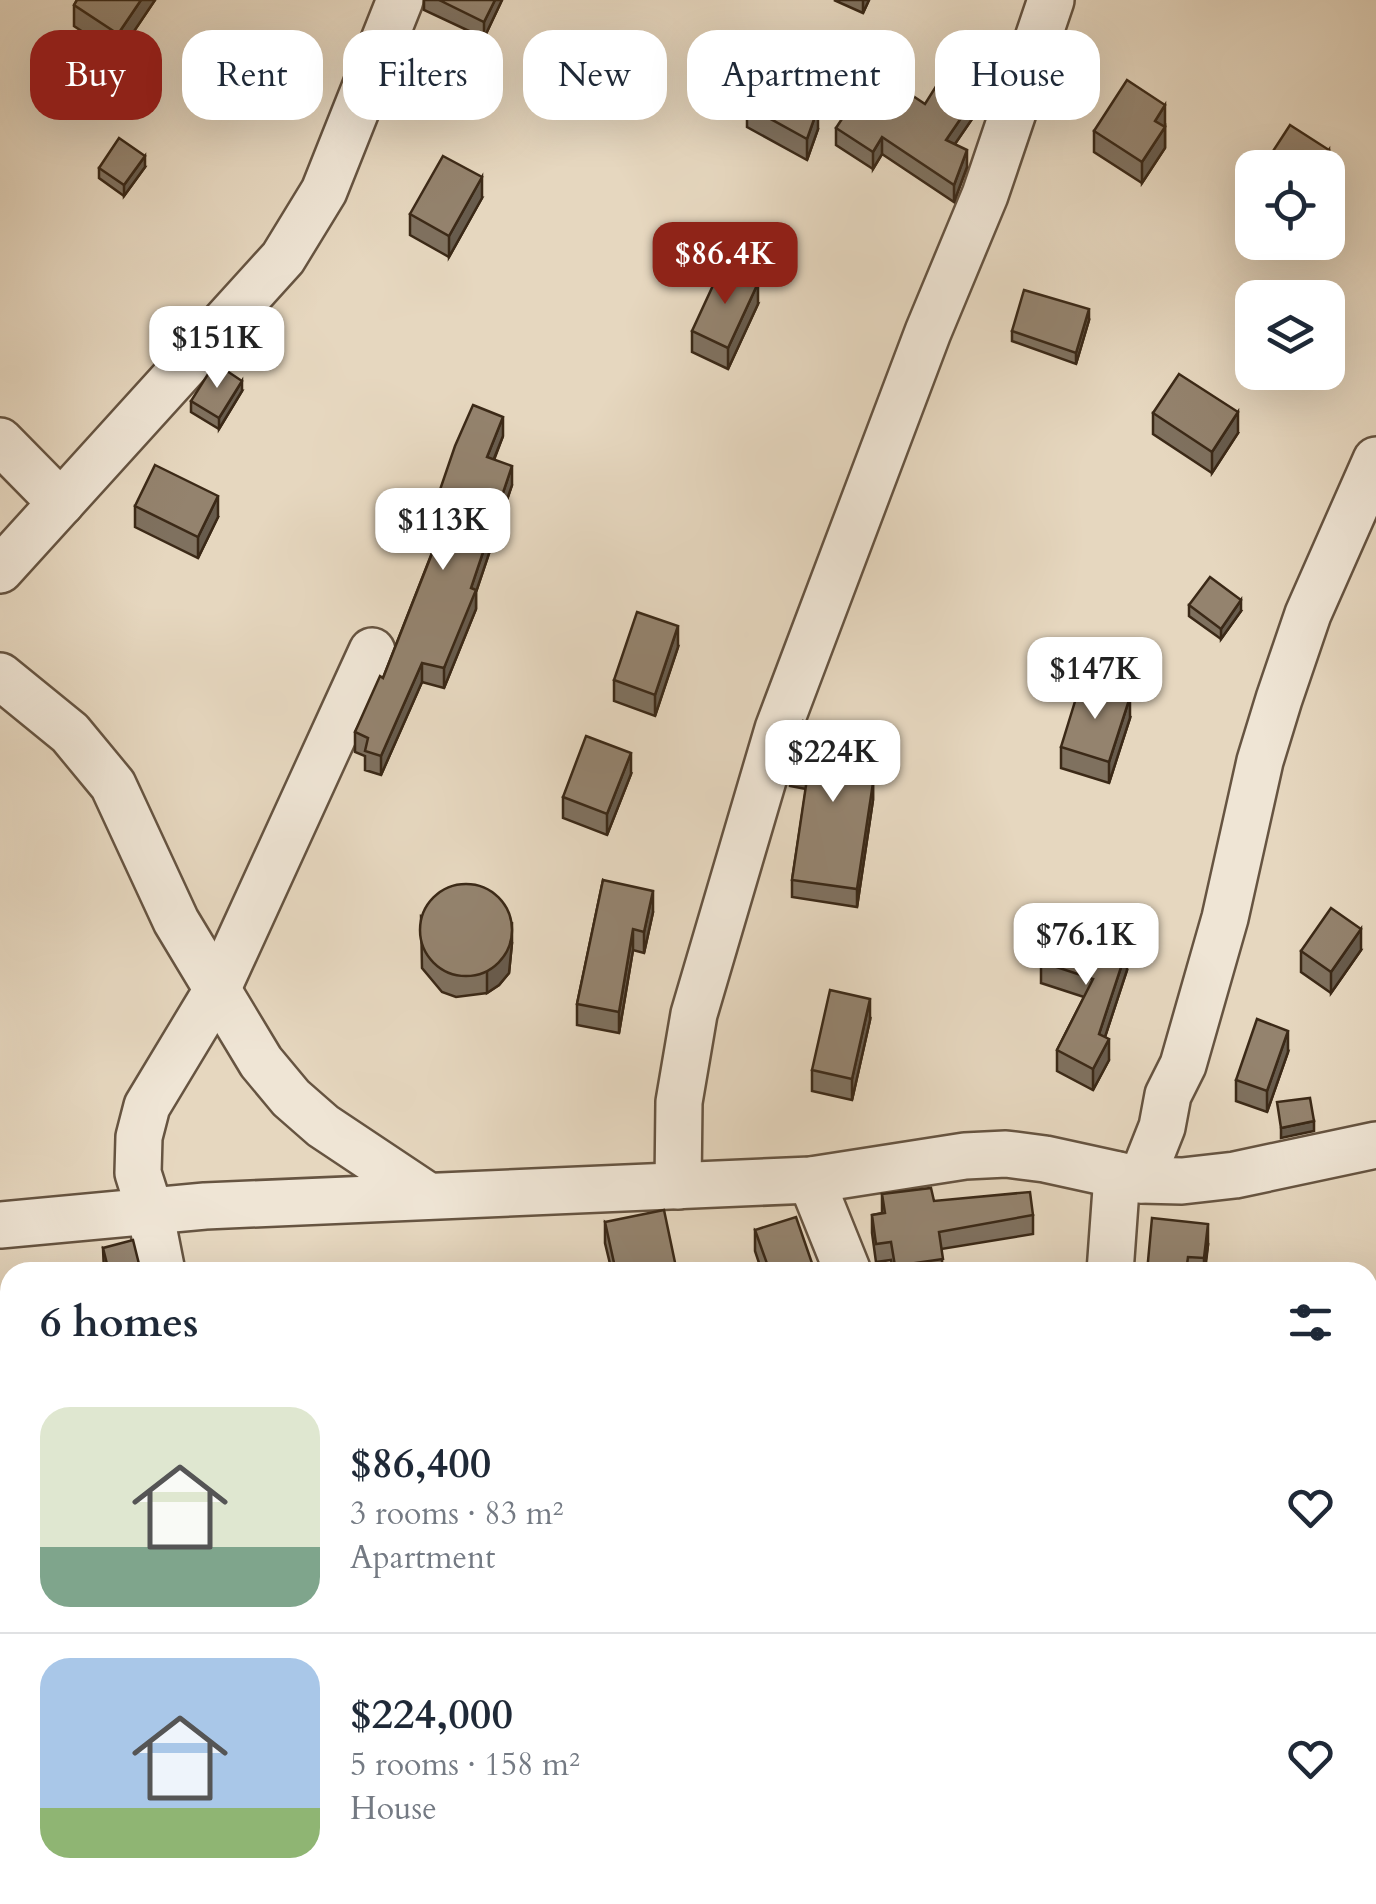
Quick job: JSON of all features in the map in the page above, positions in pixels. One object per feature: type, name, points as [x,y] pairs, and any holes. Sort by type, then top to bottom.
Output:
[{"type":"street","points":[[0,570],[283,258],[324,190],[400,0]]},
{"type":"street","points":[[678,1186],[679,1102],[694,1014],[778,729],[928,332],[985,195],[1041,3]]},
{"type":"street","points":[[0,442],[61,503]]},
{"type":"street","points":[[1112,1262],[1129,1178],[1162,1127],[1168,1096],[1184,1064],[1225,918],[1278,698],[1308,614],[1376,460]]},
{"type":"street","points":[[160,1262],[138,1173],[140,1137],[148,1106],[218,990],[372,651]]},
{"type":"street","points":[[0,676],[70,733],[113,785],[176,921],[261,1062],[291,1098],[323,1126],[428,1196]]},
{"type":"street","points":[[0,1225],[224,1205],[811,1180],[965,1156],[1006,1154],[1129,1178],[1182,1181],[1235,1175],[1376,1145]]},
{"type":"street","points":[[811,1180],[844,1262]]},
{"type":"building","points":[[77,0],[141,0],[121,30],[112,30],[74,5]]},
{"type":"building","points":[[439,0],[495,0],[484,22]]},
{"type":"building","points":[[1127,80],[1165,105],[1155,121],[1165,127],[1142,162],[1094,131]]},
{"type":"building","points":[[935,88],[935,120],[960,120],[946,140],[967,150],[954,185],[882,137],[873,152],[836,128],[841,120],[915,120],[915,97],[925,104]]},
{"type":"building","points":[[772,120],[814,120],[807,139]]},
{"type":"building","points":[[1290,125],[1329,150],[1274,150]]},
{"type":"building","points":[[119,138],[145,156],[124,185],[99,168]]},
{"type":"building","points":[[443,156],[482,177],[449,236],[410,214]]},
{"type":"building","points":[[722,266],[758,283],[728,348],[692,331]]},
{"type":"building","points":[[1024,290],[1089,309],[1076,353],[1012,331]]},
{"type":"building","points":[[215,363],[242,381],[219,418],[191,401]]},
{"type":"building","points":[[1179,374],[1238,412],[1212,452],[1153,413]]},
{"type":"building","points":[[473,405],[503,417],[487,457],[512,466],[471,588],[476,590],[444,668],[422,663],[381,756],[365,751],[368,738],[355,732],[380,676],[383,678],[444,523],[430,519]]},
{"type":"building","points":[[155,465],[218,496],[198,537],[135,506]]},
{"type":"building","points":[[1210,577],[1241,600],[1221,629],[1189,605]]},
{"type":"building","points":[[637,612],[678,626],[655,695],[614,680]]},
{"type":"building","points":[[1081,682],[1130,697],[1109,762],[1061,747]]},
{"type":"building","points":[[803,721],[880,743],[869,782],[873,783],[857,889],[792,880],[808,772],[790,768]]},
{"type":"building","points":[[586,736],[631,753],[607,814],[563,797]]},
{"type":"building","points":[[603,880],[653,891],[644,932],[633,929],[619,1012],[577,1004]]},
{"type":"building","points":[[466,884],[484,888],[498,898],[508,912],[512,930],[508,948],[498,962],[484,972],[466,976],[448,972],[434,962],[424,948],[420,930],[424,912],[434,898],[448,888]]},
{"type":"building","points":[[1331,908],[1361,929],[1331,972],[1301,951]]},
{"type":"building","points":[[1053,925],[1127,949],[1099,1034],[1109,1039],[1093,1069],[1057,1050],[1093,979],[1041,962]]},
{"type":"building","points":[[830,990],[870,999],[852,1079],[812,1070]]},
{"type":"building","points":[[1257,1019],[1288,1031],[1267,1091],[1236,1080]]},
{"type":"building","points":[[1310,1098],[1314,1121],[1281,1128],[1277,1102]]},
{"type":"building","points":[[931,1188],[934,1201],[1030,1192],[1033,1215],[939,1232],[943,1259],[894,1262],[891,1242],[876,1244],[872,1215],[885,1213],[882,1194]]},
{"type":"building","points":[[664,1210],[675,1262],[614,1262],[605,1222]]},
{"type":"building","points":[[796,1217],[812,1262],[766,1262],[755,1230]]},
{"type":"building","points":[[1152,1218],[1208,1224],[1204,1258],[1148,1262]]},
{"type":"building","points":[[133,1240],[138,1262],[106,1262],[103,1248]]}]
